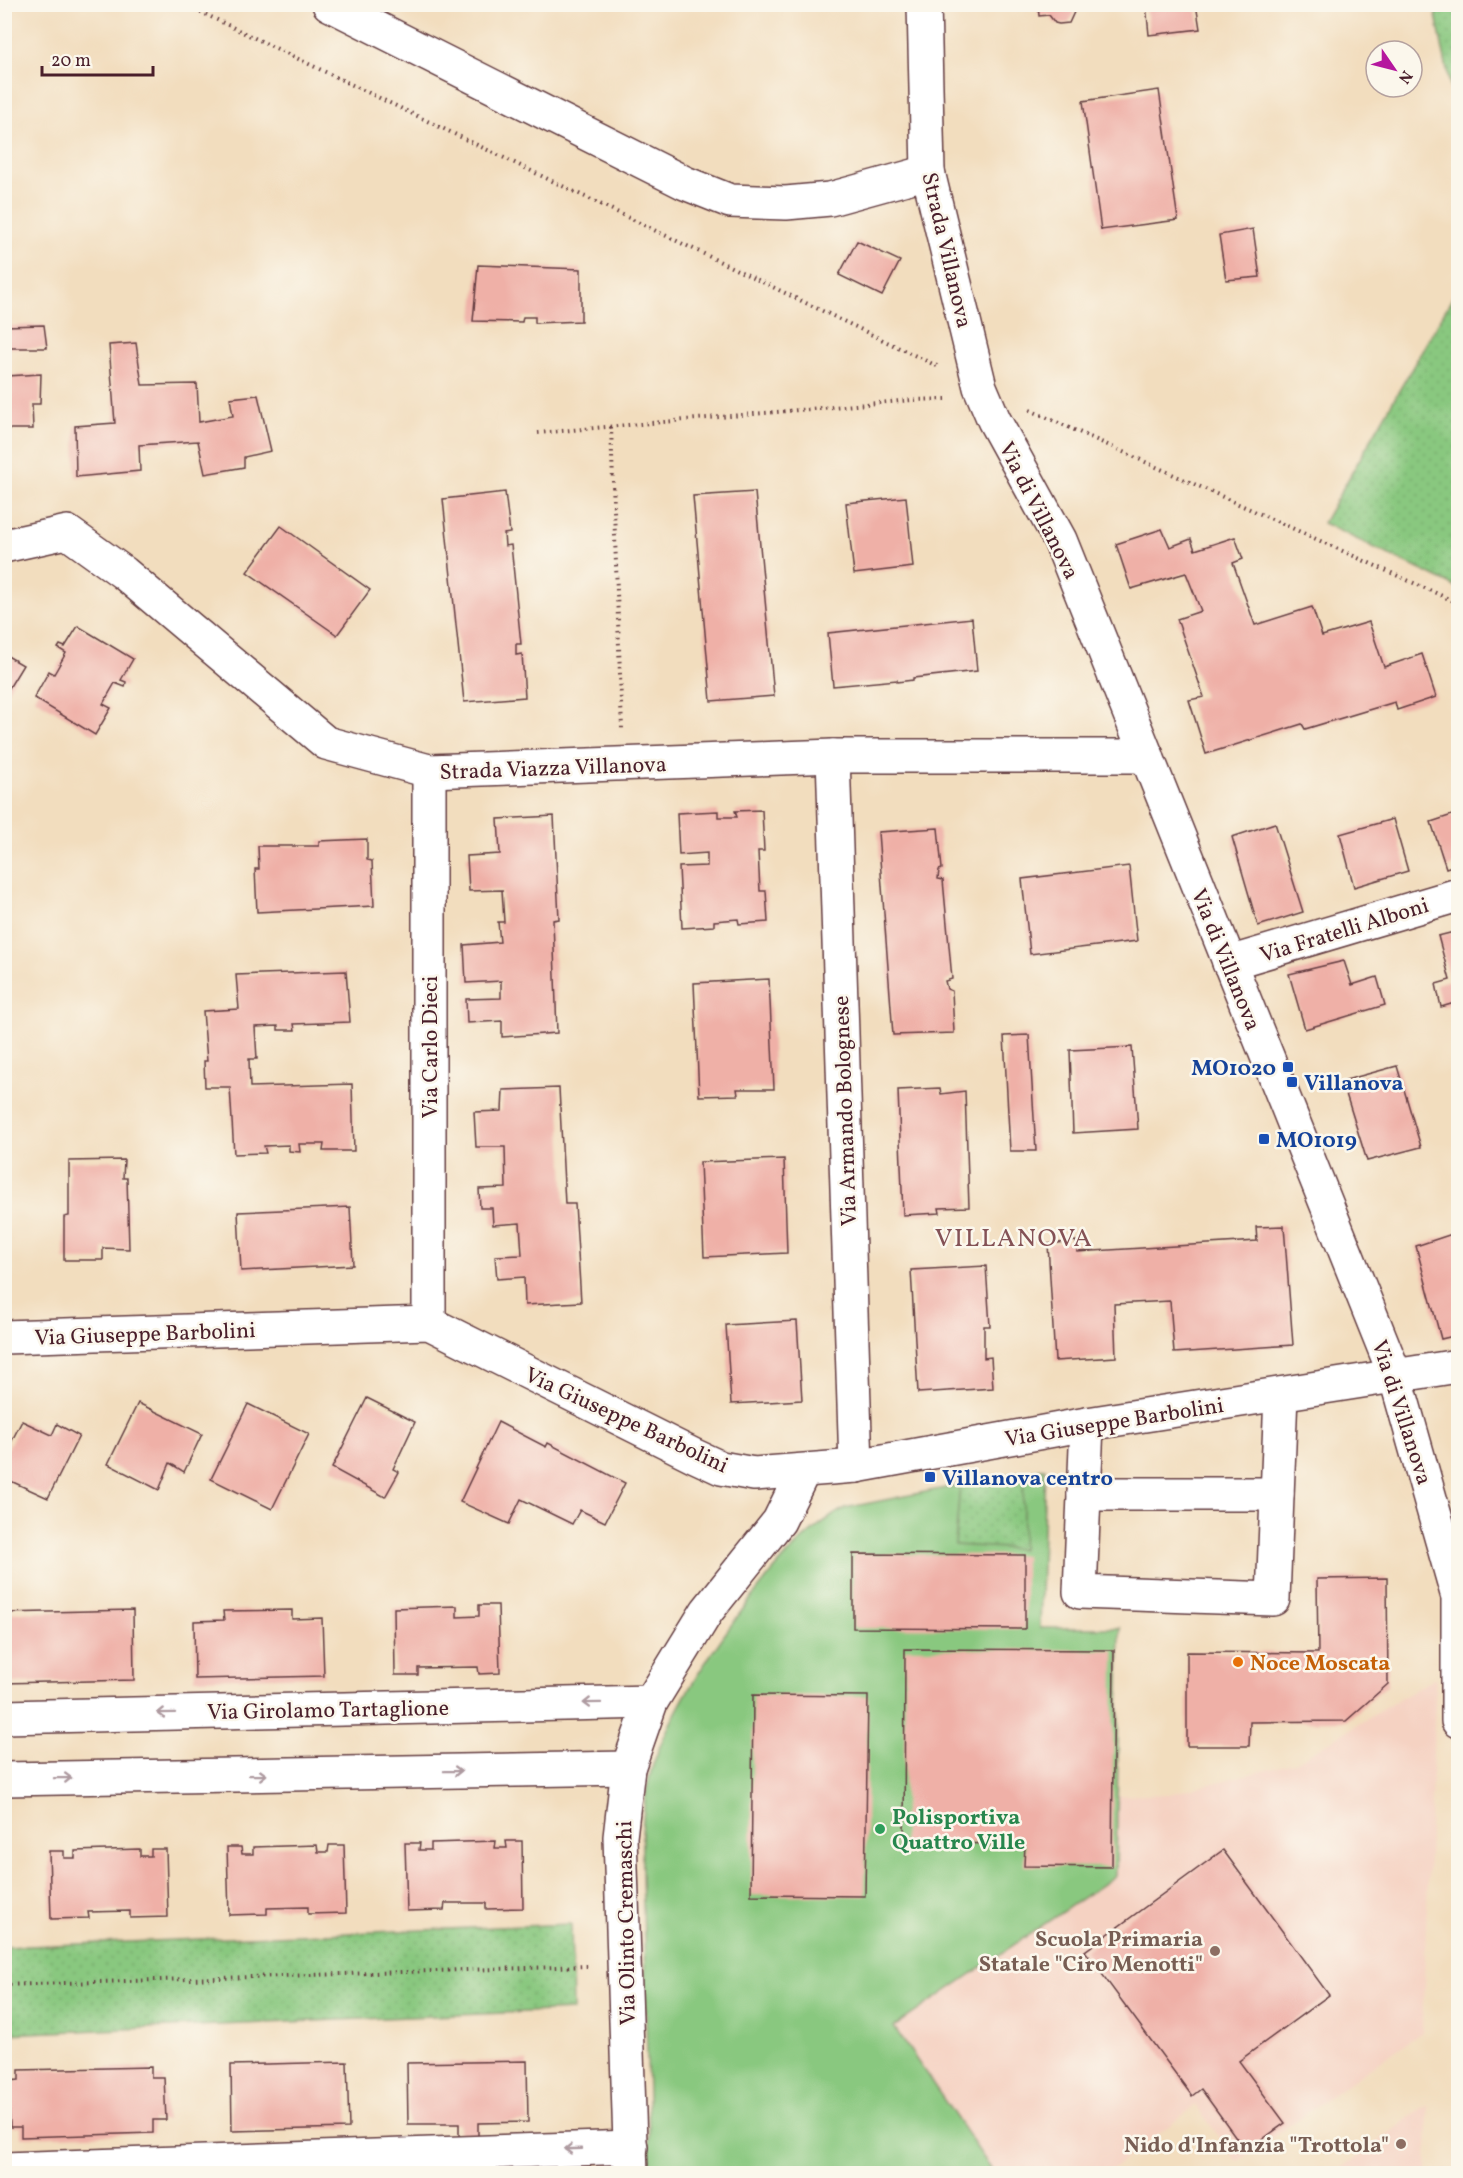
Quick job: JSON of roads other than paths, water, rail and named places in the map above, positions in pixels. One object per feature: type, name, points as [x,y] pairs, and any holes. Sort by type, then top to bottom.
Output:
[{"type":"street","points":[[329,4],[685,183],[729,201],[786,203],[830,200],[928,172]]},
{"type":"street","name":"Strada Villanova","points":[[924,4],[928,172],[983,393]]},
{"type":"street","name":"Via di Villanova","points":[[983,393],[1060,540],[1395,1375],[1458,1597],[1458,1721]]},
{"type":"street","name":"Strada Viazza Villanova","points":[[4,546],[67,532],[124,573],[326,743],[429,771],[833,756],[1147,756]]},
{"type":"street","name":"Via Armando Bolognese","points":[[833,756],[856,1466]]},
{"type":"street","name":"Via Carlo Dieci","points":[[429,771],[429,1323]]},
{"type":"street","name":"Via Fratelli Alboni","points":[[1229,963],[1458,895]]},
{"type":"street","name":"Via Giuseppe Barbolini","points":[[4,1337],[429,1323],[721,1468],[754,1474],[803,1472],[856,1466],[1087,1424],[1458,1366]]},
{"type":"street","points":[[1087,1424],[1080,1592],[1273,1599],[1281,1394]]},
{"type":"street","name":"Via Olinto Cremaschi","points":[[631,2160],[620,1837],[628,1768],[651,1702],[707,1611],[779,1521],[803,1472]]},
{"type":"street","points":[[1084,1494],[1277,1494]]},
{"type":"street","name":"Via Girolamo Tartaglione","points":[[4,1717],[651,1702]]},
{"type":"street","points":[[4,1779],[628,1768]]},
{"type":"street","points":[[4,2169],[631,2160]]},
{"type":"place","name":"MO1020","points":[[1288,1067]]},
{"type":"place","name":"Villanova","points":[[1292,1082]]},
{"type":"place","name":"MO1019","points":[[1264,1139]]},
{"type":"place","name":"Villanova centro","points":[[930,1477]]},
{"type":"place","name":"Noce Moscata","points":[[1238,1662]]},
{"type":"place","name":"Polisportiva Quattro Ville","points":[[880,1829]]},
{"type":"place","name":"Scuola Primaria Statale \"Ciro Menotti\"","points":[[1215,1951]]},
{"type":"place","name":"Nido d'Infanzia \"Trottola\"","points":[[1401,2144]]},
{"type":"district","name":"VILLANOVA","points":[[1014,1237]]}]
